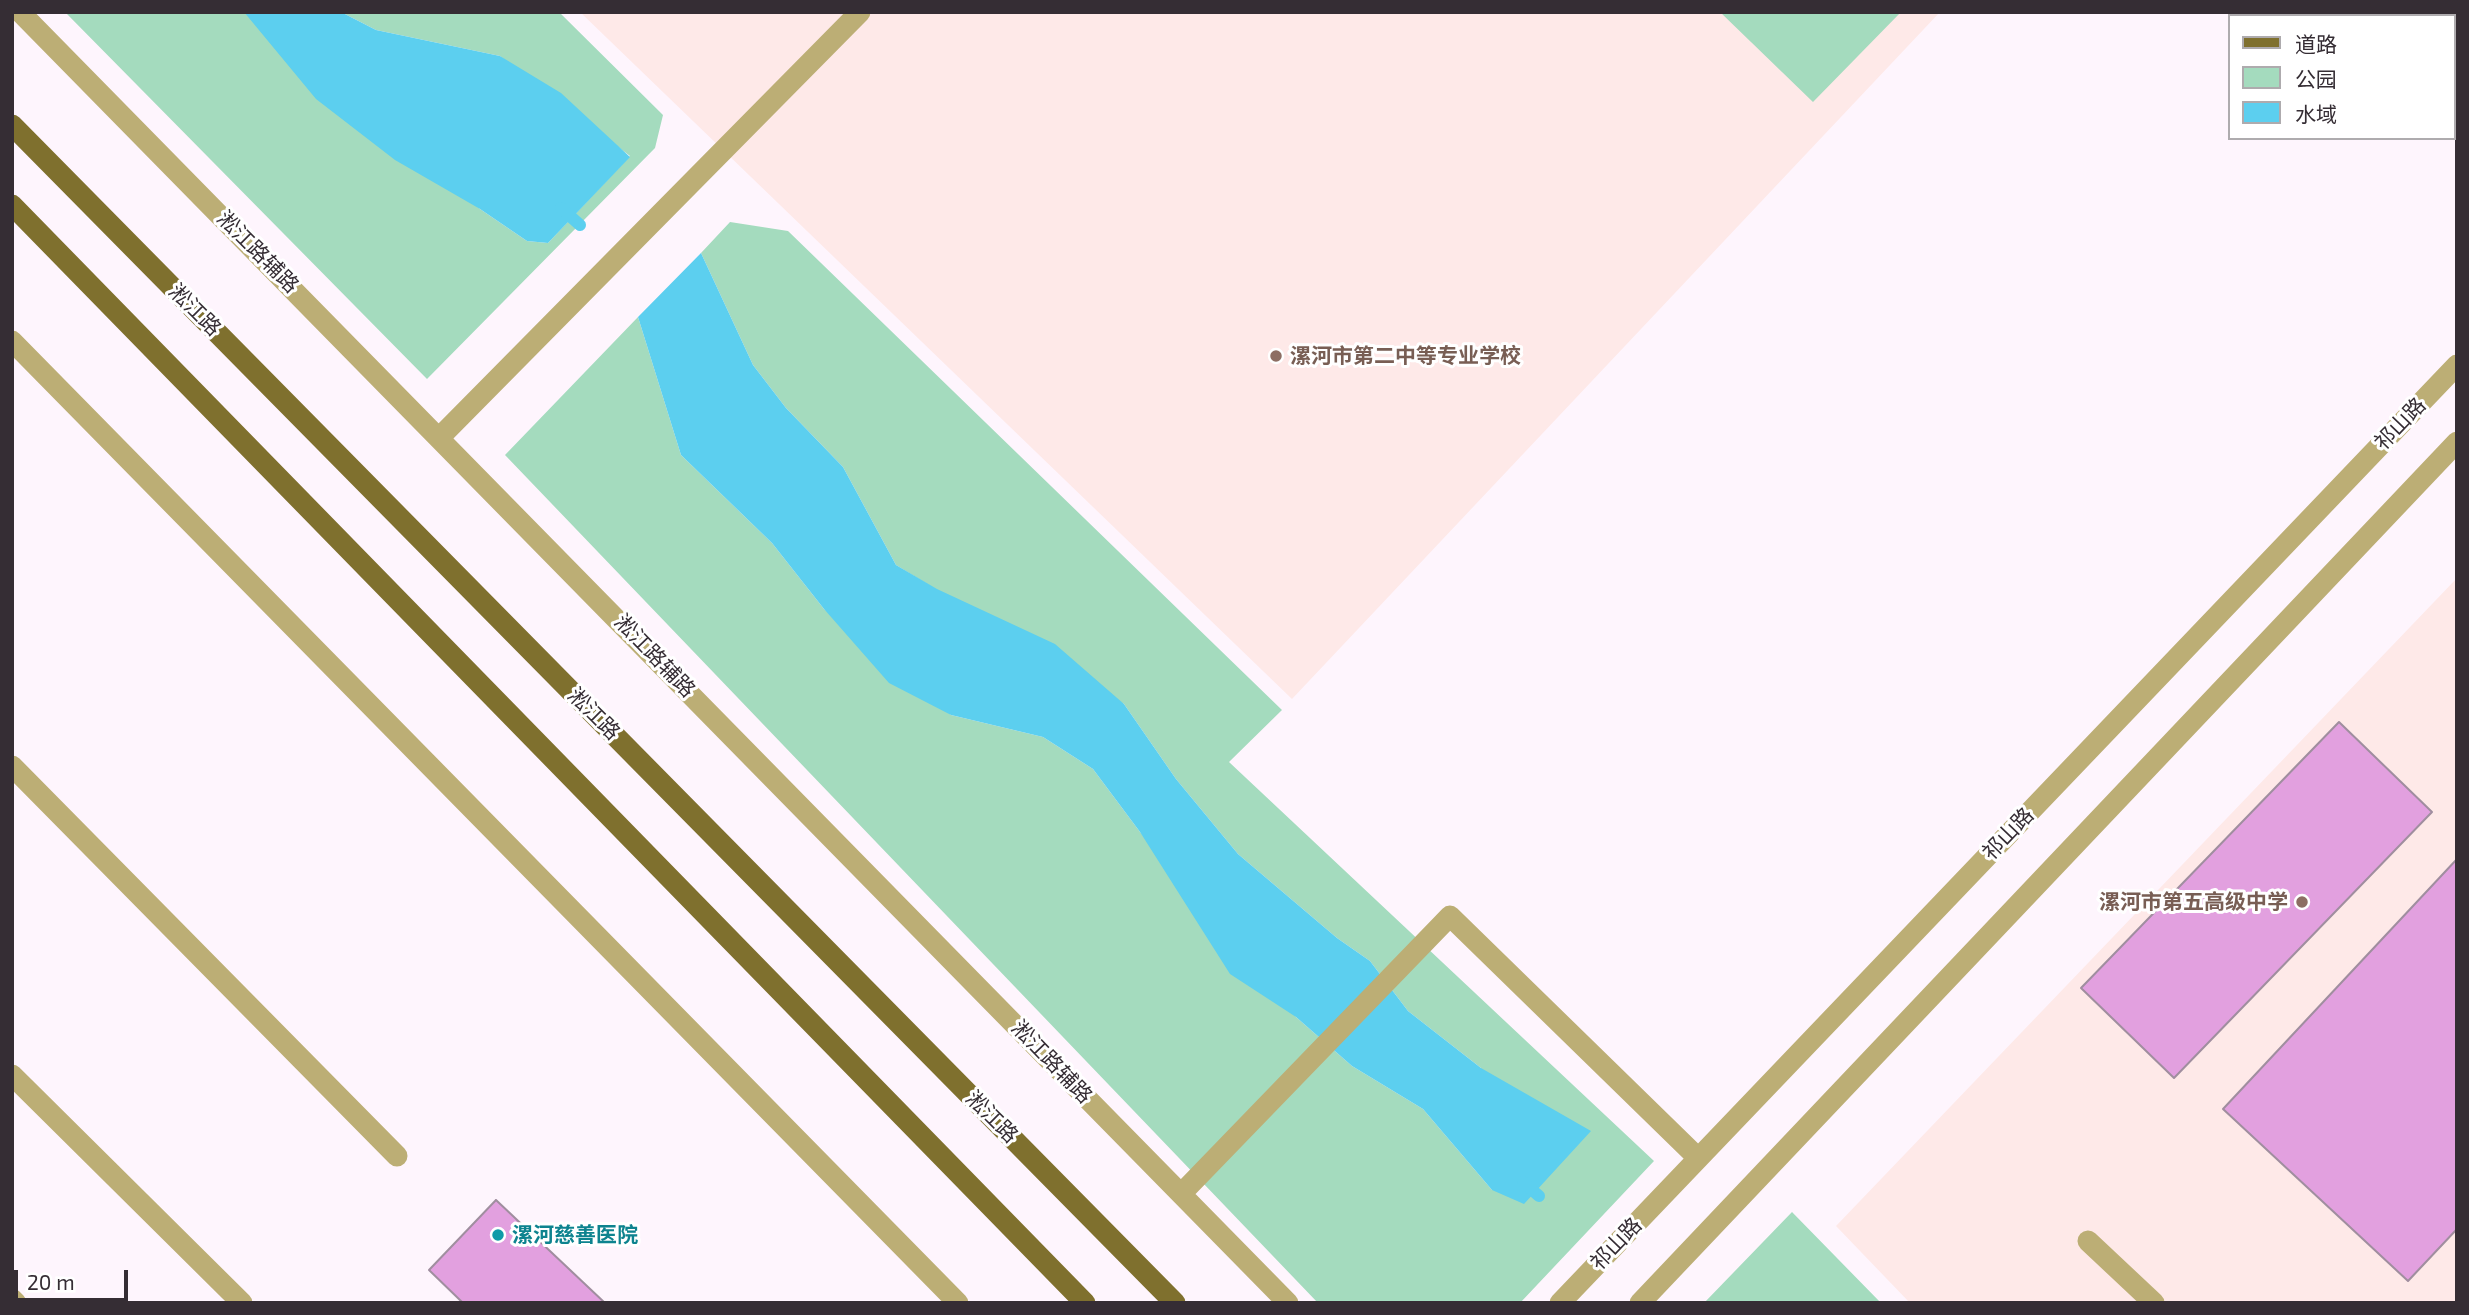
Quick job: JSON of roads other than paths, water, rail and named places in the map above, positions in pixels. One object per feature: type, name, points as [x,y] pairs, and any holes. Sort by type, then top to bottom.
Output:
[{"type":"main road","name":"淞江路","points":[[12,125],[1175,1303]]},
{"type":"main road","points":[[12,205],[1085,1303]]},
{"type":"street","name":"淞江路辅路","points":[[20,12],[1288,1303]]},
{"type":"street","points":[[440,437],[860,12]]},
{"type":"street","points":[[12,341],[958,1303]]},
{"type":"street","name":"祁山路","points":[[1560,1303],[2457,365]]},
{"type":"street","points":[[1640,1303],[2457,442]]},
{"type":"street","points":[[12,766],[397,1156]]},
{"type":"street","points":[[1181,1194],[1450,916],[1698,1158]]},
{"type":"street","points":[[12,1075],[242,1303]]},
{"type":"street","points":[[2088,1241],[2154,1303]]},
{"type":"street","points":[[12,1299],[16,1303]]},
{"type":"water","points":[[244,12],[341,12],[376,30],[500,56],[561,93],[630,157],[548,243],[527,241],[480,209],[395,160],[316,99]]},
{"type":"water","points":[[701,253],[753,365],[786,408],[843,467],[896,565],[937,589],[1055,644],[1124,704],[1176,779],[1238,854],[1337,938],[1370,961],[1408,1011],[1481,1068],[1591,1131],[1524,1204],[1492,1190],[1423,1109],[1352,1066],[1296,1017],[1230,974],[1140,832],[1093,769],[1043,737],[951,715],[889,683],[824,609],[772,543],[681,455],[638,317]]},
{"type":"waterway","points":[[561,208],[580,225]]},
{"type":"waterway","points":[[1523,1182],[1539,1196]]},
{"type":"place","name":"漯河市第二中等专业学校","points":[[1276,356]]},
{"type":"place","name":"漯河市第五高级中学","points":[[2302,902]]},
{"type":"place","name":"漯河慈善医院","points":[[498,1235]]}]
